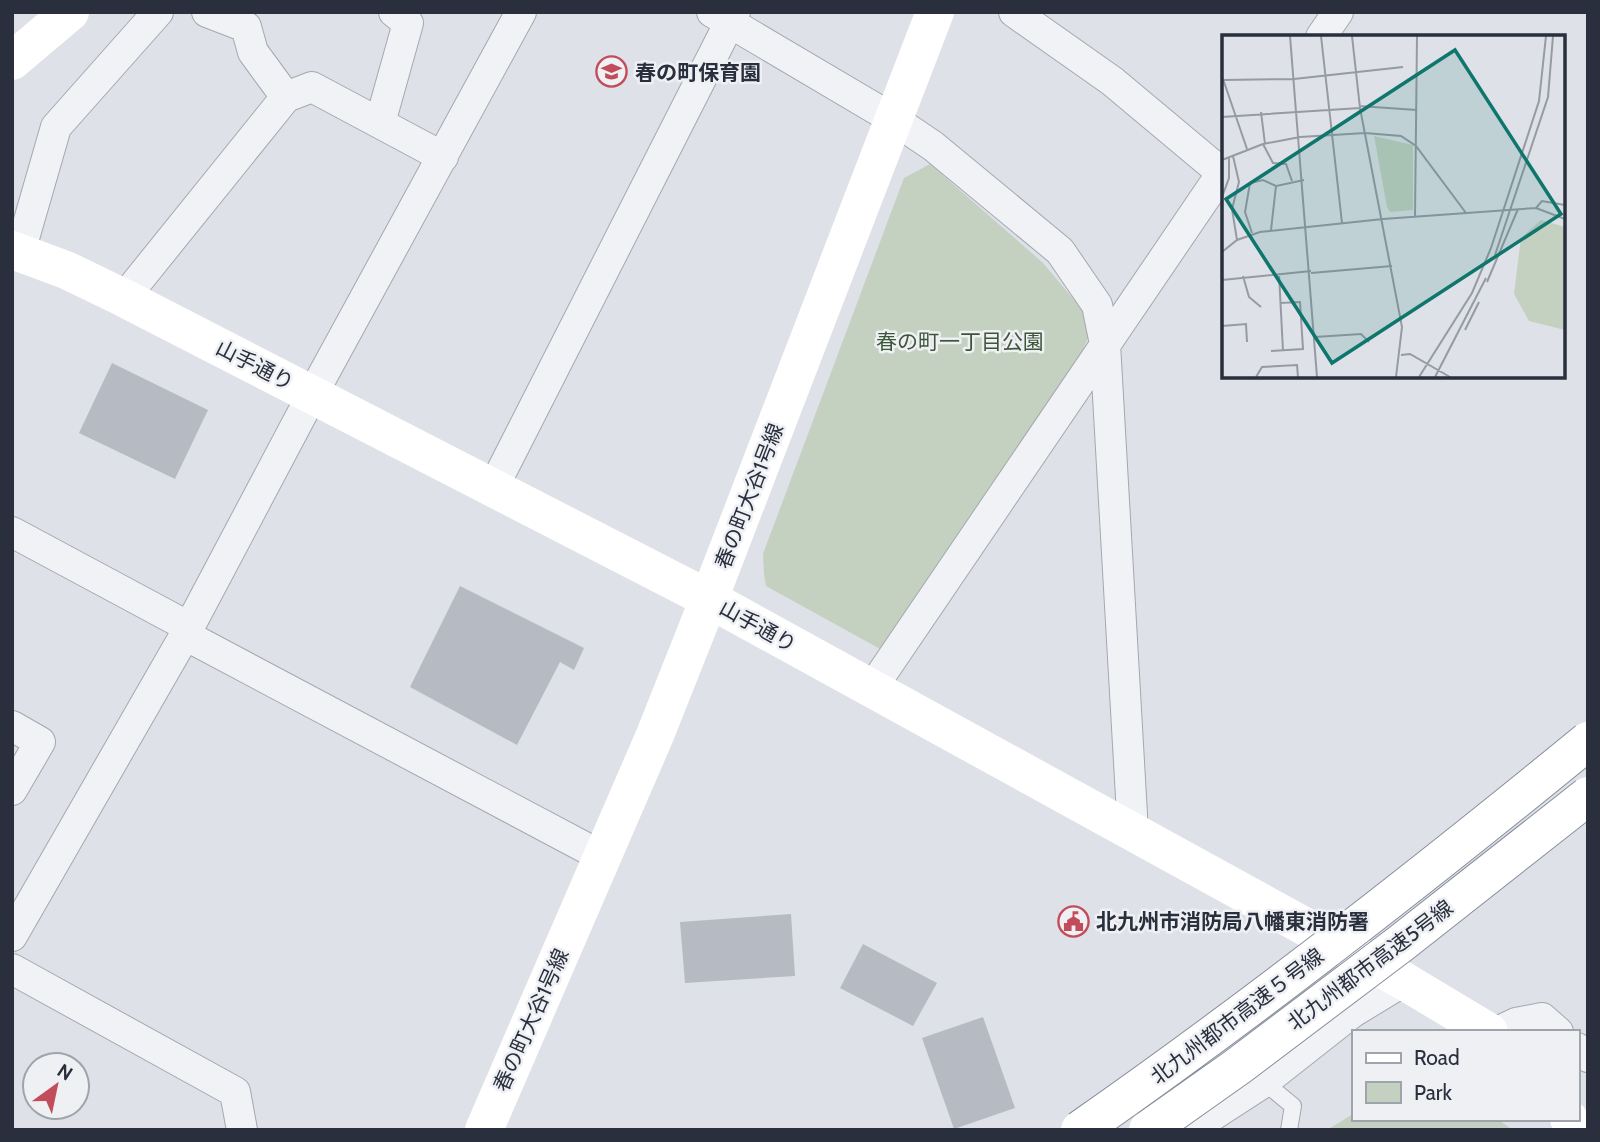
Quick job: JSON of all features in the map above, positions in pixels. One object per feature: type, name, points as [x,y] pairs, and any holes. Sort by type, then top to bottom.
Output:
[{"type":"main road","points":[[12,61],[70,12]]},
{"type":"main road","name":"春の町大谷1号線","points":[[484,1130],[655,735],[935,12]]},
{"type":"main road","name":"山手通り","points":[[16,251],[66,270],[124,298],[709,599],[1404,981],[1486,1030]]},
{"type":"main road","name":"北九州都市高速５号線","points":[[1080,1130],[1157,1076],[1447,857],[1588,741]]},
{"type":"main road","name":"北九州都市高速5号線","points":[[1148,1130],[1389,952],[1588,796]]},
{"type":"street","points":[[16,251],[57,127],[158,12]]},
{"type":"street","points":[[207,12],[249,19],[253,52],[286,97]]},
{"type":"street","points":[[380,123],[408,23],[394,12]]},
{"type":"street","points":[[12,936],[187,631],[521,12]]},
{"type":"street","points":[[1014,12],[1112,81],[1222,170]]},
{"type":"street","points":[[1322,35],[1338,12]]},
{"type":"street","points":[[494,488],[646,186],[726,16],[933,146],[1059,251],[1097,305],[1105,344],[1133,832]]},
{"type":"street","points":[[124,298],[286,97],[312,87],[443,157]]},
{"type":"street","points":[[872,688],[1222,172]]},
{"type":"street","points":[[16,543],[187,631],[603,857]]},
{"type":"street","points":[[12,726],[40,741],[12,790]]},
{"type":"street","points":[[12,969],[235,1092],[242,1130]]},
{"type":"street","points":[[1190,1130],[1264,1082],[1353,1012],[1404,981]]},
{"type":"street","points":[[1501,1030],[1516,1023],[1542,1018],[1556,1030]]},
{"type":"lane","points":[[1264,1082],[1293,1106],[1289,1130]]},
{"type":"green space","name":"春の町一丁目公園","points":[[930,164],[1043,263],[1086,314],[1091,332],[1076,364],[882,650],[766,586],[763,554],[904,178]]},
{"type":"green space","points":[[1352,1115],[1352,1121],[1500,1121],[1513,1130],[1327,1130]]},
{"type":"building","points":[[112,363],[208,410],[175,479],[79,433]]},
{"type":"building","points":[[460,586],[584,648],[574,670],[560,662],[517,745],[410,687]]},
{"type":"building","points":[[791,914],[795,976],[685,983],[680,922]]},
{"type":"building","points":[[863,944],[937,983],[913,1026],[840,988]]},
{"type":"building","points":[[983,1017],[1015,1108],[954,1129],[922,1038]]},
{"type":"place","name":"春の町保育園","points":[[612,72]]},
{"type":"place","name":"北九州市消防局八幡東消防署","points":[[1073,921]]}]
